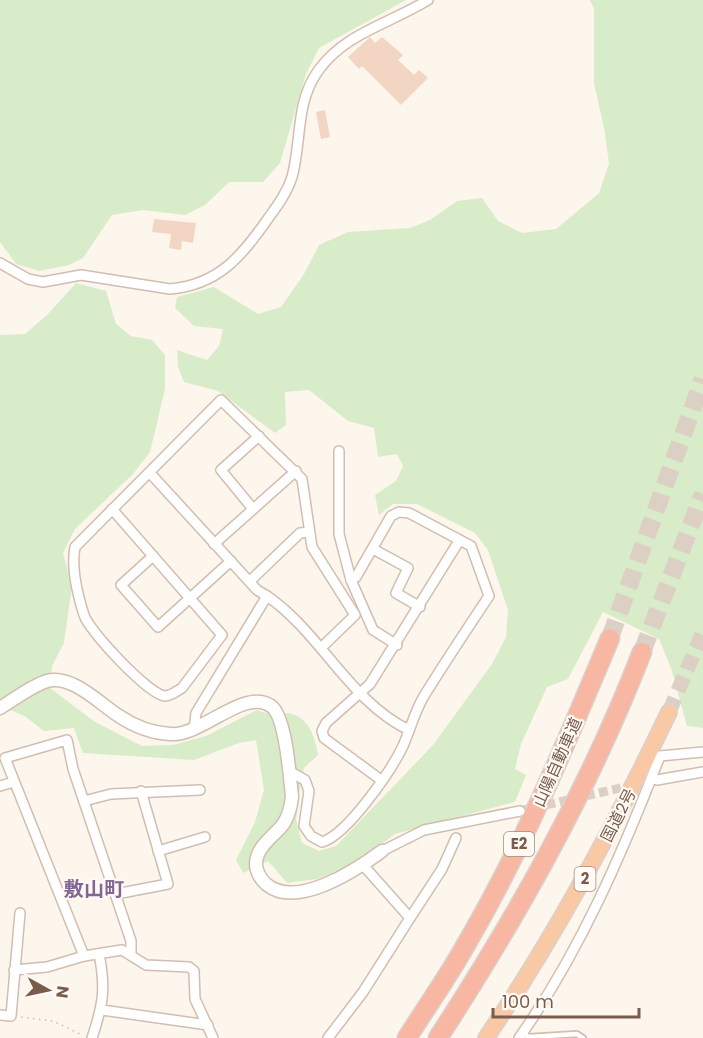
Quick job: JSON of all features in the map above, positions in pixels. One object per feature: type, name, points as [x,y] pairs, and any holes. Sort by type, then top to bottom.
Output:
[{"type":"highway","name":"山陽自動車道","points":[[407,1038],[468,943],[497,889],[534,814],[610,638]]},
{"type":"highway","name":"山陽自動車道","points":[[438,1038],[493,952],[554,845],[592,772],[642,652]]},
{"type":"highway","name":"国道2号","points":[[486,1038],[523,984],[573,902],[669,712]]},
{"type":"street","points":[[0,263],[28,279],[43,282],[81,275],[170,289],[184,288],[224,269],[243,254],[283,198],[292,177],[296,158],[301,108],[317,72],[335,50],[354,37],[428,0]]},
{"type":"street","points":[[112,509],[222,635],[182,688],[165,696],[156,692],[119,660],[90,626],[84,616],[73,558],[75,547],[112,509],[150,473],[220,400],[302,479],[312,547],[355,615],[321,648]]},
{"type":"street","points":[[253,509],[221,470],[259,436]]},
{"type":"street","points":[[339,451],[339,534],[351,580],[373,630],[396,645]]},
{"type":"street","points":[[214,543],[296,471]]},
{"type":"street","points":[[150,473],[250,581],[277,603],[321,648],[369,702],[409,730]]},
{"type":"street","points":[[289,771],[306,780],[309,791],[304,826],[311,836],[322,842],[332,839],[342,830],[381,780],[402,747],[422,698],[489,596],[471,546],[409,513],[391,516],[356,577],[351,580]]},
{"type":"street","points":[[250,581],[300,533],[309,532]]},
{"type":"street","points":[[381,780],[324,738],[322,731],[326,723],[370,684],[420,608],[459,541]]},
{"type":"street","points":[[373,549],[408,568],[396,593],[420,608]]},
{"type":"street","points":[[153,556],[122,585],[158,627],[231,561]]},
{"type":"street","points":[[194,730],[196,713],[267,596]]},
{"type":"street","points":[[0,708],[50,680],[66,682],[137,726],[170,735],[194,730],[237,706],[264,702],[273,706],[280,718],[292,797],[284,824],[260,852],[256,865],[262,881],[272,890],[288,894],[334,880],[363,865],[382,851],[424,830],[520,811]]},
{"type":"street","points":[[84,956],[5,758],[67,740],[73,769],[131,941],[131,953]]},
{"type":"street","points":[[520,1036],[574,947],[609,880],[660,756],[703,752]]},
{"type":"street","points":[[657,780],[703,772]]},
{"type":"street","points":[[0,786],[14,782]]},
{"type":"street","points":[[84,801],[111,794],[141,791],[200,790]]},
{"type":"street","points":[[116,894],[168,884],[141,791]]},
{"type":"street","points":[[158,851],[205,837]]},
{"type":"street","points":[[328,1038],[363,992],[442,869],[456,838]]},
{"type":"street","points":[[363,865],[410,918]]},
{"type":"street","points":[[0,1015],[11,1016],[20,913]]},
{"type":"street","points":[[14,970],[47,966],[84,956],[122,950],[131,953],[146,964],[189,967],[194,971],[195,999],[213,1038]]},
{"type":"street","points":[[89,1037],[102,1010],[105,982],[99,954]]},
{"type":"street","points":[[102,1010],[208,1025]]},
{"type":"lane","points":[[520,1036],[577,1034],[583,1038]]},
{"type":"path","points":[[11,1016],[53,1022],[89,1037]]},
{"type":"green space","points":[[0,0],[406,0],[319,48],[306,74],[280,163],[263,182],[229,182],[205,205],[185,215],[143,210],[112,215],[83,258],[69,265],[39,271],[16,264],[0,242]]},
{"type":"green space","points":[[590,0],[703,0],[703,728],[687,726],[671,668],[659,639],[603,612],[568,679],[547,687],[521,744],[515,769],[526,775],[515,802],[395,834],[353,865],[317,879],[287,883],[268,861],[243,873],[236,860],[255,822],[264,790],[256,740],[239,743],[194,760],[83,753],[74,728],[44,731],[26,717],[0,705],[0,335],[25,334],[47,315],[76,283],[106,291],[116,324],[131,336],[152,340],[165,355],[165,389],[150,452],[133,474],[75,529],[63,553],[72,586],[64,643],[52,666],[50,688],[95,722],[142,746],[173,745],[206,736],[257,710],[293,714],[299,717],[309,727],[318,755],[304,768],[300,788],[296,820],[302,843],[319,851],[336,846],[433,745],[492,664],[506,637],[508,610],[488,550],[475,533],[417,504],[393,504],[379,515],[375,495],[396,481],[403,466],[397,454],[378,457],[374,428],[348,421],[309,390],[285,392],[286,425],[275,433],[218,391],[184,382],[178,367],[177,350],[207,360],[219,346],[223,329],[194,326],[175,308],[177,297],[214,287],[258,314],[281,307],[304,274],[319,245],[348,232],[410,228],[430,220],[457,201],[482,198],[498,221],[522,233],[556,229],[599,193],[609,164],[594,83],[594,9]]},
{"type":"building","points":[[370,37],[375,43],[382,37],[403,55],[398,60],[414,75],[419,70],[428,78],[401,105],[362,66],[359,69],[348,57]]},
{"type":"building","points":[[325,110],[330,137],[321,139],[316,112]]},
{"type":"building","points":[[154,219],[196,223],[193,243],[182,241],[181,250],[169,248],[171,234],[152,232]]},
{"type":"tunnel","points":[[610,638],[703,379]]},
{"type":"tunnel","points":[[642,652],[703,494]]},
{"type":"tunnel","points":[[669,712],[703,632]]},
{"type":"tunnel","points":[[520,811],[655,780]]},
{"type":"district","name":"敷山町","points":[[94,889]]}]
